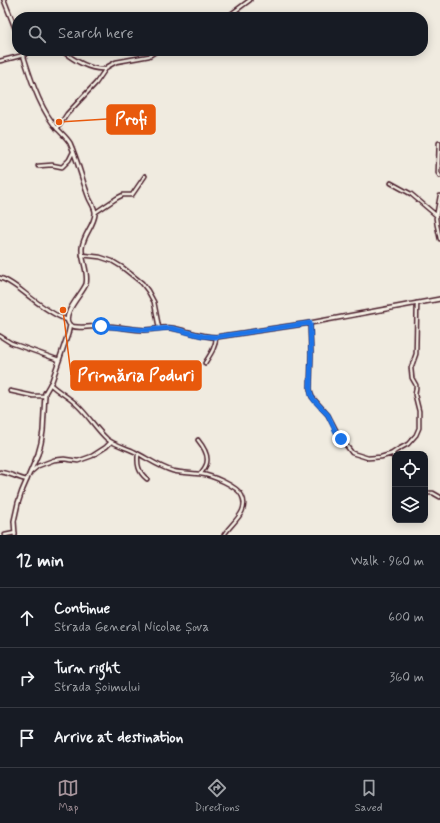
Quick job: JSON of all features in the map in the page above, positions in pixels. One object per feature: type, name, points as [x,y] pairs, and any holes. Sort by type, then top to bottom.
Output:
[{"type":"main road","points":[[4,0],[12,20]]},
{"type":"main road","points":[[15,534],[14,522],[16,511],[22,491],[38,454],[43,434],[44,396],[50,384],[68,334],[70,325],[68,320],[72,305],[86,284],[82,255],[83,242],[96,212],[88,196],[74,152],[68,140],[48,117],[35,89],[24,56]]},
{"type":"main road","points":[[70,325],[75,327],[103,326],[145,330],[171,328],[203,336],[216,337],[310,323],[440,299]]},
{"type":"street","points":[[234,12],[250,0]]},
{"type":"street","points":[[0,61],[14,56]]},
{"type":"street","points":[[69,56],[79,63],[97,69],[105,69]]},
{"type":"street","points":[[57,129],[68,114],[96,83],[105,69],[116,62],[150,56]]},
{"type":"street","points":[[439,143],[438,173],[440,176]]},
{"type":"street","points":[[38,166],[62,167],[74,152]]},
{"type":"street","points":[[96,212],[123,195],[132,195],[145,176]]},
{"type":"street","points":[[392,183],[412,194],[437,216]]},
{"type":"street","points":[[440,196],[437,216],[440,239]]},
{"type":"street","points":[[82,255],[100,257],[112,261],[142,283],[154,302],[160,328]]},
{"type":"street","points":[[0,278],[7,280],[61,318],[68,320]]},
{"type":"street","points":[[396,451],[409,443],[416,434],[418,428],[419,411],[415,395],[416,385],[412,378],[411,368],[416,354],[417,303]]},
{"type":"street","points":[[310,323],[310,388],[312,397],[328,415],[337,434],[352,453],[370,458],[381,457],[392,453]]},
{"type":"street","points":[[0,336],[9,342],[59,360]]},
{"type":"street","points":[[205,363],[214,347],[216,337]]},
{"type":"street","points":[[50,384],[76,404],[111,442],[161,466],[174,471],[212,477],[230,485],[240,492],[244,505],[243,511],[224,535]]},
{"type":"street","points":[[10,391],[33,396],[44,396]]},
{"type":"street","points":[[198,440],[208,461],[200,474]]},
{"type":"street","points":[[31,472],[38,466],[54,460],[64,459],[78,461],[94,456],[111,442]]},
{"type":"street","points":[[138,454],[137,462],[139,469],[147,479]]},
{"type":"street","points":[[0,472],[11,474],[27,480]]},
{"type":"street","points":[[428,493],[440,497]]},
{"type":"street","points":[[5,535],[15,534]]},
{"type":"place","name":"Profi","points":[[59,122]]},
{"type":"place","name":"Primăria Poduri","points":[[63,310]]},
{"type":"route","points":[[101,326],[145,330],[171,328],[203,336],[216,337],[310,323],[311,395],[328,415],[341,439]]}]
